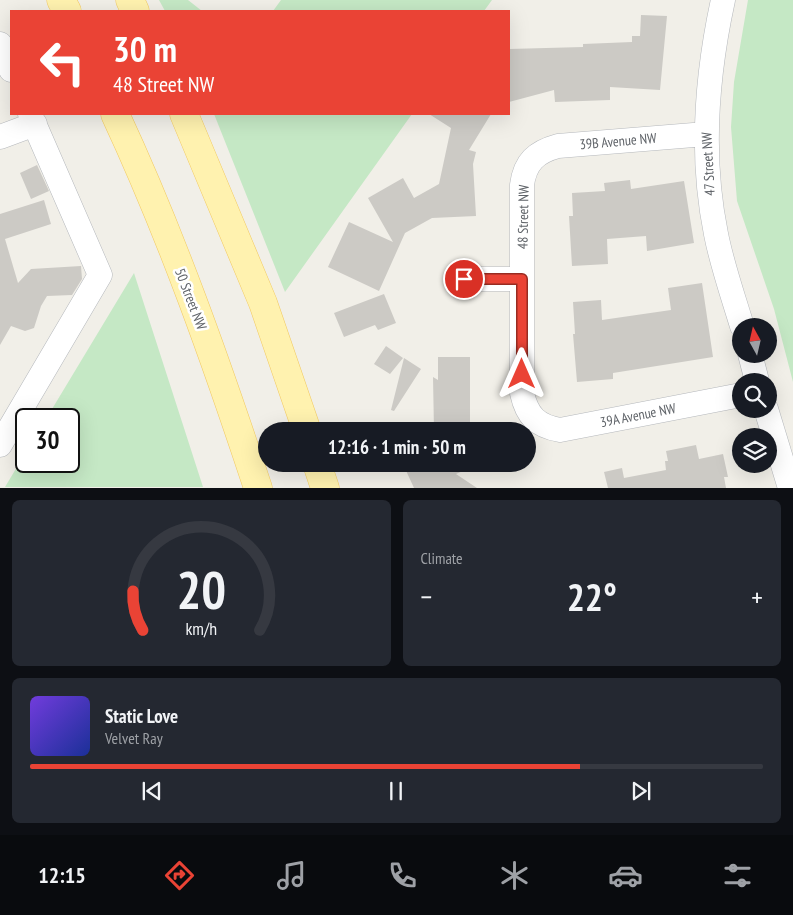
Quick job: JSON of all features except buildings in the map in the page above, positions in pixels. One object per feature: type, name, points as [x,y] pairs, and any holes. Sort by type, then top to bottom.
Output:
[{"type":"main road","name":"50 Street NW","points":[[115,115],[164,227],[232,408],[258,488]]},
{"type":"main road","points":[[184,115],[263,303],[304,422]]},
{"type":"main road","points":[[320,472],[325,488]]},
{"type":"street","name":"47 Street NW","points":[[723,0],[711,58],[706,134],[709,184],[716,236],[740,318]]},
{"type":"street","points":[[0,44],[10,68]]},
{"type":"street","points":[[0,137],[32,119],[100,275],[0,446]]},
{"type":"street","name":"39B Avenue NW","points":[[534,157],[541,152],[558,146],[706,134]]},
{"type":"street","name":"48 Street NW","points":[[534,157],[524,173],[522,185],[522,393],[527,410],[536,422]]},
{"type":"street","points":[[464,279],[522,279]]},
{"type":"street","name":"39A Avenue NW","points":[[536,422],[552,429],[571,429],[732,397]]},
{"type":"street","points":[[769,418],[790,488]]},
{"type":"green space","points":[[159,0],[188,0],[201,10],[164,10]]},
{"type":"green space","points":[[281,0],[492,0],[485,10],[274,10]]},
{"type":"green space","points":[[748,0],[793,0],[793,382],[778,318],[776,318],[737,201],[731,127],[734,82]]},
{"type":"green space","points":[[214,115],[411,115],[285,292]]},
{"type":"green space","points":[[134,273],[203,487],[5,487],[15,470],[15,473],[80,473],[80,408],[53,408]]},
{"type":"route","points":[[464,279],[522,279],[522,374]]}]
